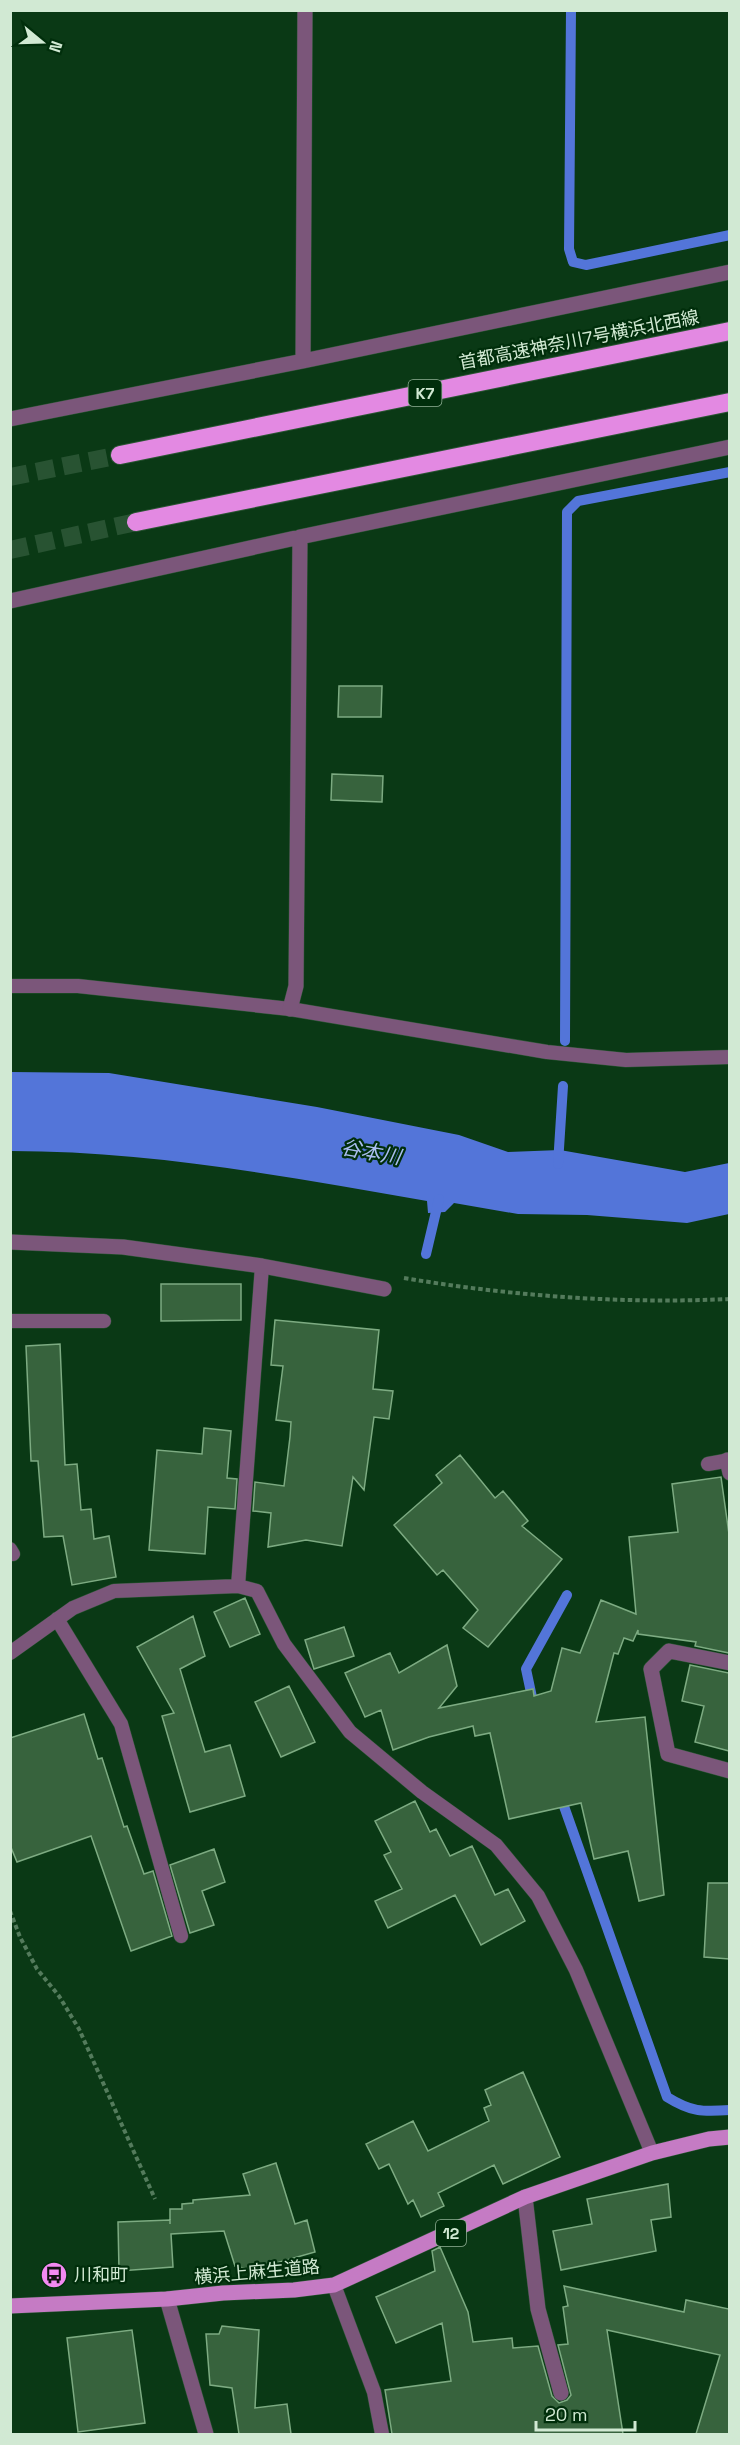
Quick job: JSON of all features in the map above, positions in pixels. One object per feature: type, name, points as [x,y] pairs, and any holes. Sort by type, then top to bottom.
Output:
[{"type":"highway","name":"首都高速神奈川7号横浜北西線","points":[[120,455],[729,331]]},
{"type":"highway","points":[[136,522],[729,402]]},
{"type":"main road","name":"横浜上麻生道路","points":[[10,2306],[167,2299],[334,2285],[525,2197],[652,2153],[709,2139],[729,2137]]},
{"type":"street","points":[[303,361],[305,10]]},
{"type":"street","points":[[10,419],[303,361],[729,272]]},
{"type":"street","points":[[10,602],[300,537],[729,447]]},
{"type":"street","points":[[290,1009],[296,986],[300,537]]},
{"type":"street","points":[[10,1242],[123,1247],[262,1266],[384,1289]]},
{"type":"street","points":[[729,1663],[669,1651],[651,1669],[668,1754],[729,1771]]},
{"type":"street","points":[[525,2197],[538,2309],[561,2393]]},
{"type":"street","points":[[167,2299],[206,2434]]},
{"type":"lane","points":[[10,987],[78,986],[290,1009],[548,1052],[626,1060],[729,1057]]},
{"type":"lane","points":[[238,1586],[262,1266]]},
{"type":"lane","points":[[10,1321],[104,1321]]},
{"type":"lane","points":[[708,1464],[729,1464]]},
{"type":"lane","points":[[10,1653],[73,1608],[114,1591],[238,1586],[257,1591],[284,1644],[350,1732],[422,1792],[496,1845],[538,1896],[576,1970],[652,2153]]},
{"type":"lane","points":[[57,1619],[121,1724],[181,1936]]},
{"type":"lane","points":[[334,2285],[374,2392],[382,2434]]},
{"type":"path","points":[[10,1911],[20,1937],[37,1969],[59,1996],[79,2029],[155,2199]]},
{"type":"water","name":"谷本川","points":[[11,1072],[109,1073],[317,1107],[459,1135],[508,1152],[560,1150],[685,1172],[729,1163],[729,1214],[687,1223],[587,1215],[518,1214],[454,1203],[445,1212],[428,1213],[427,1201],[220,1167],[115,1155],[11,1151]]},
{"type":"building","points":[[339,686],[382,686],[381,717],[338,717]]},
{"type":"building","points":[[332,774],[383,776],[382,802],[331,800]]},
{"type":"building","points":[[161,1284],[241,1284],[241,1320],[161,1321]]},
{"type":"building","points":[[275,1320],[379,1330],[373,1389],[393,1391],[389,1419],[374,1417],[364,1490],[353,1477],[342,1546],[306,1540],[268,1547],[271,1513],[253,1511],[255,1482],[284,1486],[290,1437],[291,1422],[276,1420],[283,1366],[271,1365]]},
{"type":"building","points":[[60,1344],[65,1465],[77,1464],[81,1510],[91,1509],[94,1539],[109,1536],[116,1577],[72,1585],[63,1536],[44,1537],[38,1461],[31,1461],[26,1346]]},
{"type":"building","points":[[204,1428],[231,1431],[227,1478],[237,1479],[235,1509],[208,1507],[205,1554],[149,1550],[157,1450],[202,1454]]},
{"type":"building","points":[[460,1455],[495,1498],[503,1491],[528,1521],[522,1526],[562,1559],[488,1647],[463,1628],[478,1610],[443,1570],[437,1575],[394,1525],[442,1483],[436,1475]]},
{"type":"building","points":[[721,1477],[729,1534],[729,1653],[695,1646],[696,1642],[638,1634],[638,1630],[633,1641],[624,1638],[618,1654],[614,1653],[596,1722],[645,1717],[664,1895],[639,1901],[628,1851],[594,1859],[581,1803],[509,1819],[490,1733],[475,1736],[473,1726],[429,1737],[393,1750],[381,1710],[365,1717],[345,1673],[390,1653],[399,1673],[447,1645],[457,1686],[439,1708],[533,1689],[534,1696],[551,1691],[562,1648],[580,1653],[601,1600],[636,1614],[629,1537],[678,1532],[672,1484]]},
{"type":"building","points":[[245,1598],[260,1634],[230,1647],[214,1612]]},
{"type":"building","points":[[193,1616],[205,1656],[180,1669],[205,1752],[230,1745],[245,1796],[190,1812],[162,1716],[174,1713],[137,1647]]},
{"type":"building","points":[[344,1627],[354,1656],[314,1669],[305,1640]]},
{"type":"building","points":[[690,1665],[729,1673],[729,1751],[695,1742],[704,1706],[682,1701]]},
{"type":"building","points":[[289,1686],[315,1742],[281,1757],[255,1702]]},
{"type":"building","points":[[84,1714],[98,1759],[102,1758],[124,1827],[127,1826],[144,1874],[153,1871],[172,1936],[131,1951],[91,1836],[17,1862],[10,1845],[10,1738]]},
{"type":"building","points":[[415,1801],[430,1832],[436,1829],[450,1856],[472,1846],[495,1895],[508,1889],[525,1921],[481,1945],[455,1895],[388,1928],[375,1901],[402,1889],[384,1855],[391,1852],[375,1821]]},
{"type":"building","points":[[214,1849],[225,1882],[202,1891],[214,1925],[190,1933],[170,1865]]},
{"type":"building","points":[[708,1883],[729,1883],[729,1959],[704,1957]]},
{"type":"building","points":[[523,2072],[560,2157],[503,2184],[494,2165],[438,2193],[444,2206],[421,2217],[413,2200],[408,2204],[389,2164],[379,2169],[366,2144],[413,2121],[428,2151],[489,2121],[484,2108],[491,2105],[485,2090]]},
{"type":"building","points":[[276,2163],[295,2224],[307,2220],[315,2252],[251,2270],[235,2266],[224,2231],[171,2234],[173,2267],[119,2271],[118,2222],[170,2220],[170,2209],[182,2209],[182,2204],[193,2203],[193,2200],[250,2195],[243,2174]]},
{"type":"building","points":[[668,2184],[671,2217],[651,2220],[656,2251],[561,2270],[553,2231],[592,2224],[587,2199]]},
{"type":"building","points":[[440,2247],[468,2312],[473,2342],[512,2338],[513,2348],[538,2346],[552,2396],[559,2403],[567,2400],[571,2395],[558,2345],[568,2344],[563,2307],[568,2306],[564,2286],[684,2312],[686,2300],[729,2309],[729,2434],[696,2434],[720,2355],[607,2330],[623,2434],[392,2434],[385,2390],[451,2381],[442,2323],[396,2343],[376,2297],[435,2271],[432,2251]]},
{"type":"building","points":[[222,2326],[259,2330],[255,2408],[287,2404],[291,2434],[239,2434],[232,2388],[210,2385],[206,2334],[219,2334]]},
{"type":"building","points":[[132,2330],[145,2423],[78,2432],[67,2338]]},
{"type":"waterway","points":[[571,10],[569,249],[573,262],[586,265],[730,235]]},
{"type":"waterway","points":[[565,1041],[567,512],[578,501],[730,472]]},
{"type":"waterway","points":[[558,1164],[563,1086]]},
{"type":"waterway","points":[[426,1254],[439,1199]]},
{"type":"waterway","points":[[533,1702],[526,1669],[567,1595]]},
{"type":"waterway","points":[[560,1795],[667,2097],[683,2106],[697,2110],[730,2110]]},
{"type":"tunnel","points":[[10,477],[120,455]]},
{"type":"tunnel","points":[[10,550],[136,522]]},
{"type":"place","name":"川和町","points":[[54,2275]]}]
